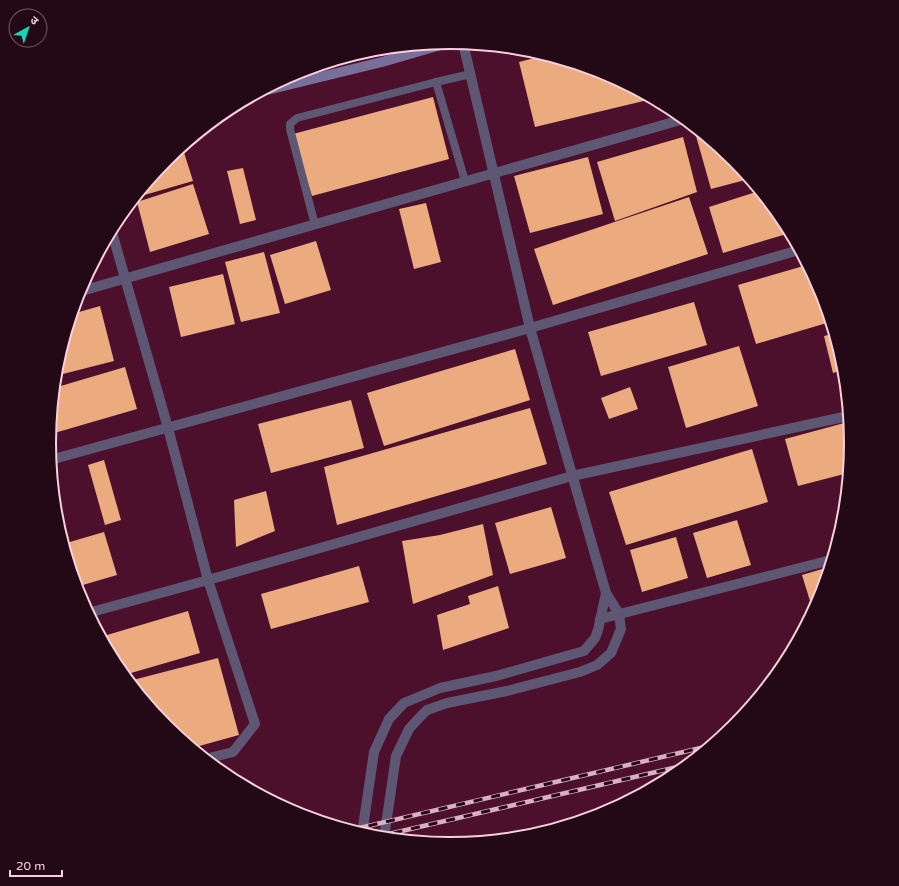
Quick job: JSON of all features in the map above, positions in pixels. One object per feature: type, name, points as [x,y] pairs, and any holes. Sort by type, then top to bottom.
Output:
[{"type":"main road","points":[[300,79],[382,62],[423,50]]},
{"type":"street","points":[[385,831],[396,756],[409,729],[427,710],[447,703],[507,691],[580,672],[597,665],[611,653],[621,628],[618,614],[606,593],[530,328],[465,50]]},
{"type":"street","points":[[86,290],[677,121]]},
{"type":"street","points":[[113,238],[168,428],[208,580],[256,724],[233,752],[212,757]]},
{"type":"street","points":[[56,458],[530,328],[794,251]]},
{"type":"street","points":[[93,612],[572,476],[843,417]]},
{"type":"street","points":[[600,619],[825,561]]},
{"type":"street","points":[[363,827],[374,752],[389,719],[404,703],[440,688],[496,676],[584,651],[595,638],[606,593]]},
{"type":"lane","points":[[315,225],[290,129],[290,124],[297,118],[471,74]]},
{"type":"lane","points":[[436,82],[465,181]]},
{"type":"building","points":[[533,58],[551,62],[600,79],[644,101],[535,127],[519,62]]},
{"type":"building","points":[[433,97],[449,159],[312,196],[293,134]]},
{"type":"building","points":[[696,136],[728,164],[744,180],[711,189]]},
{"type":"building","points":[[683,137],[697,192],[615,221],[597,162]]},
{"type":"building","points":[[184,152],[193,181],[143,195],[171,164]]},
{"type":"building","points":[[588,157],[603,214],[530,233],[514,176]]},
{"type":"building","points":[[243,168],[256,220],[240,224],[227,171]]},
{"type":"building","points":[[193,184],[209,234],[150,252],[138,202]]},
{"type":"building","points":[[754,193],[784,235],[723,253],[709,207]]},
{"type":"building","points":[[689,197],[708,254],[553,305],[534,249]]},
{"type":"building","points":[[426,203],[441,262],[414,269],[399,209]]},
{"type":"building","points":[[316,241],[331,290],[285,304],[270,255]]},
{"type":"building","points":[[264,252],[280,313],[241,322],[225,262]]},
{"type":"building","points":[[802,267],[814,292],[825,323],[756,344],[738,285]]},
{"type":"building","points":[[223,274],[235,324],[181,337],[169,287]]},
{"type":"building","points":[[694,302],[707,345],[601,376],[588,332]]},
{"type":"building","points":[[100,306],[114,361],[62,374],[69,341],[77,312]]},
{"type":"building","points":[[828,335],[837,372],[833,373],[824,336]]},
{"type":"building","points":[[739,346],[758,406],[686,428],[668,367]]},
{"type":"building","points":[[515,349],[530,400],[384,446],[367,393]]},
{"type":"building","points":[[125,367],[137,409],[56,433],[56,417],[60,386]]},
{"type":"building","points":[[630,387],[638,409],[609,419],[601,398]]},
{"type":"building","points":[[351,400],[364,448],[271,473],[258,424]]},
{"type":"building","points":[[530,408],[547,464],[337,525],[324,467]]},
{"type":"building","points":[[843,423],[842,474],[798,486],[785,439]]},
{"type":"building","points":[[752,449],[768,502],[626,545],[609,492]]},
{"type":"building","points":[[104,460],[121,520],[105,525],[88,465]]},
{"type":"building","points":[[266,491],[275,531],[236,547],[234,500]]},
{"type":"building","points":[[551,507],[566,558],[510,574],[495,523]]},
{"type":"building","points":[[737,520],[751,565],[707,578],[693,533]]},
{"type":"building","points":[[483,524],[493,575],[413,604],[402,541],[440,535]]},
{"type":"building","points":[[104,532],[117,575],[82,585],[68,542]]},
{"type":"building","points":[[676,537],[688,578],[642,592],[630,550]]},
{"type":"building","points":[[359,566],[369,602],[271,629],[261,594]]},
{"type":"building","points":[[823,569],[811,601],[810,601],[802,575]]},
{"type":"building","points":[[498,586],[509,628],[443,650],[437,615],[470,604],[468,596]]},
{"type":"building","points":[[188,611],[200,653],[130,673],[109,642],[107,635]]},
{"type":"building","points":[[218,658],[239,735],[198,746],[171,722],[153,703],[135,680]]},
{"type":"railway","points":[[363,827],[698,749]]},
{"type":"railway","points":[[393,833],[672,768]]}]
